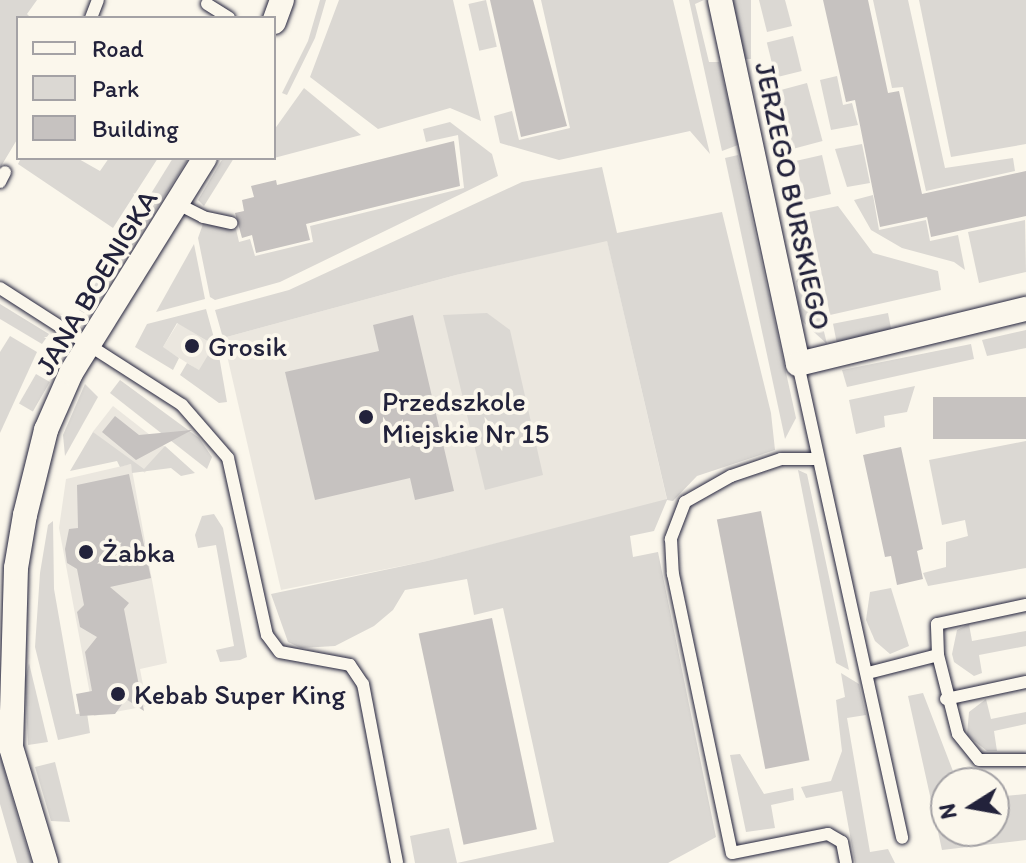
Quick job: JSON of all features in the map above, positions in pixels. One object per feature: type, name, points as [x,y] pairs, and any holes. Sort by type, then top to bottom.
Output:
[{"type":"street","name":"JERZEGO BURSKIEGO","points":[[720,0],[798,364],[1026,309]]},
{"type":"street","name":"JANA BOENIGKA","points":[[46,863],[11,747],[5,704],[16,568],[25,515],[46,430],[88,342],[204,160]]},
{"type":"lane","points":[[207,4],[226,16]]},
{"type":"lane","points":[[178,204],[203,217],[231,223]]},
{"type":"lane","points":[[0,288],[182,405],[228,458],[261,615],[280,652],[350,665],[363,684],[397,863]]},
{"type":"lane","points":[[798,364],[902,838]]},
{"type":"lane","points":[[817,459],[781,459],[731,476],[685,502],[671,539],[673,574],[732,853],[828,834],[842,842],[846,863]]},
{"type":"lane","points":[[1026,605],[937,624],[938,655],[946,699],[958,734],[979,760],[1026,760]]},
{"type":"lane","points":[[868,673],[938,655]]},
{"type":"lane","points":[[946,699],[1026,682]]},
{"type":"shaded area","points":[[607,240],[667,500],[427,561],[281,590],[223,338],[456,275]]},
{"type":"shaded area","name":"Grosik","points":[[178,323],[215,346],[200,371],[163,348]]},
{"type":"shaded area","points":[[113,406],[165,447],[145,473],[93,432]]},
{"type":"shaded area","points":[[131,464],[167,663],[140,669],[147,706],[94,716],[59,528],[66,479]]},
{"type":"green space","points":[[0,0],[37,0],[27,14],[29,16],[16,16],[16,141],[0,168]]},
{"type":"green space","points":[[320,0],[326,0],[315,38],[287,95],[282,93],[308,41]]},
{"type":"green space","points":[[339,0],[453,0],[481,121],[450,108],[378,129],[310,77]]},
{"type":"green space","points":[[486,0],[497,47],[479,51],[468,4]]},
{"type":"green space","points":[[541,0],[673,0],[710,154],[690,131],[559,160],[500,143],[494,116],[512,111],[519,140],[570,128]]},
{"type":"green space","points":[[689,0],[704,0],[695,4],[709,62],[719,62],[738,145],[722,151]]},
{"type":"green space","points":[[730,0],[751,0],[751,59],[730,59]]},
{"type":"green space","points":[[759,0],[785,0],[792,26],[767,32]]},
{"type":"green space","points":[[873,0],[908,0],[945,168],[1013,158],[1015,171],[926,191],[903,87],[892,88]]},
{"type":"green space","points":[[919,0],[1026,0],[1026,144],[951,157]]},
{"type":"green space","points":[[793,36],[802,71],[776,77],[767,43]]},
{"type":"green space","points":[[837,76],[843,105],[852,103],[858,125],[831,130],[820,80]]},
{"type":"green space","points":[[807,83],[823,141],[794,149],[778,91]]},
{"type":"green space","points":[[304,88],[361,135],[276,157],[276,127]]},
{"type":"green space","points":[[450,122],[492,154],[498,176],[280,282],[215,300],[210,297],[198,238],[203,224],[236,229],[239,242],[250,239],[255,256],[313,242],[310,226],[464,188],[458,135],[426,142],[423,129]]},
{"type":"green space","points":[[862,144],[870,183],[847,187],[835,149]]},
{"type":"green space","points":[[738,155],[796,418],[785,439],[725,158]]},
{"type":"green space","points":[[822,155],[831,194],[805,200],[796,161]]},
{"type":"green space","points":[[20,160],[81,160],[100,171],[108,160],[157,160],[113,228],[18,164]]},
{"type":"green space","points":[[172,160],[188,160],[95,303],[84,313],[79,310]]},
{"type":"green space","points":[[222,160],[233,160],[204,206],[198,200]]},
{"type":"green space","points":[[602,167],[617,233],[722,212],[771,413],[775,450],[697,476],[673,501],[667,500],[654,531],[630,536],[633,557],[658,552],[716,837],[668,863],[457,863],[554,842],[503,608],[474,615],[467,579],[405,590],[393,610],[374,626],[335,646],[301,648],[288,642],[271,594],[427,561],[667,499],[607,241],[456,275],[223,338],[215,310],[289,290],[522,182]]},
{"type":"green space","points":[[873,195],[879,230],[926,220],[930,241],[958,235],[965,270],[954,262],[902,248],[871,230],[854,200]]},
{"type":"green space","points":[[838,206],[873,253],[938,271],[941,290],[830,315],[809,212]]},
{"type":"green space","points":[[1025,220],[1026,272],[979,283],[968,232]]},
{"type":"green space","points":[[194,244],[205,299],[156,312]]},
{"type":"green space","points":[[808,266],[827,344],[803,322],[798,303],[796,281]]},
{"type":"green space","points":[[0,304],[49,334],[42,344],[0,319]]},
{"type":"green space","points":[[206,309],[227,402],[219,403],[180,375],[187,363],[199,370],[214,345],[177,323],[163,347],[179,358],[173,370],[135,347],[147,324]]},
{"type":"green space","points":[[487,313],[510,330],[543,475],[485,490],[443,315]]},
{"type":"green space","points":[[888,313],[892,334],[837,344],[833,324]]},
{"type":"green space","points":[[1026,330],[1026,348],[987,356],[982,340]]},
{"type":"green space","points":[[10,336],[37,352],[0,433],[0,352]]},
{"type":"green space","points":[[971,344],[974,359],[847,387],[842,370]]},
{"type":"green space","points":[[36,374],[50,382],[33,411],[19,403]]},
{"type":"green space","points":[[120,380],[199,438],[212,457],[207,469],[110,393]]},
{"type":"green space","points":[[85,384],[98,397],[65,456],[63,435]]},
{"type":"green space","points":[[915,386],[907,412],[884,416],[885,427],[856,434],[849,400]]},
{"type":"green space","points":[[93,432],[144,469],[165,446],[195,473],[181,476],[171,468],[132,473],[131,464],[120,467],[117,461],[70,471]]},
{"type":"green space","points":[[1026,441],[1026,568],[928,586],[923,573],[946,567],[946,542],[968,536],[965,520],[942,525],[929,460]]},
{"type":"green space","points":[[798,470],[807,474],[849,670],[836,663]]},
{"type":"green space","points":[[214,514],[223,528],[247,657],[240,660],[220,662],[216,650],[234,646],[216,545],[198,548],[195,535],[202,516]]},
{"type":"green space","points":[[53,521],[54,589],[76,714],[87,713],[90,733],[58,740],[35,647],[40,573],[48,525]]},
{"type":"green space","points":[[891,588],[909,646],[890,654],[875,641],[866,620],[870,592]]},
{"type":"green space","points":[[969,624],[972,641],[1026,631],[1026,646],[979,655],[982,673],[974,676],[954,662],[952,654],[957,630]]},
{"type":"green space","points":[[29,663],[48,742],[28,745],[25,680]]},
{"type":"green space","points":[[841,673],[859,684],[866,715],[847,718],[870,852],[888,849],[895,863],[855,863],[842,791],[806,798],[801,787],[831,781],[842,751],[836,700],[845,697]]},
{"type":"green space","points":[[923,693],[951,767],[930,767],[930,796],[908,696]]},
{"type":"green space","points":[[986,699],[991,719],[1026,712],[1026,724],[994,731],[997,751],[987,751],[967,735],[969,712]]},
{"type":"green space","points":[[740,754],[764,794],[793,788],[794,800],[771,805],[775,828],[746,832],[730,755]]},
{"type":"green space","points":[[0,755],[32,863],[17,863],[0,804]]},
{"type":"green space","points":[[55,762],[70,822],[51,821],[35,767]]},
{"type":"green space","points":[[1026,794],[1026,840],[1010,842],[1010,796]]},
{"type":"green space","points":[[449,828],[457,863],[415,863],[410,836]]},
{"type":"building","points":[[490,0],[533,0],[567,126],[521,137]]},
{"type":"building","points":[[823,0],[868,0],[888,93],[899,91],[922,194],[1026,171],[1026,216],[931,237],[927,217],[880,227],[855,100],[846,102]]},
{"type":"building","points":[[454,141],[460,186],[306,224],[310,240],[256,253],[252,235],[242,238],[235,213],[244,211],[242,200],[254,197],[251,186],[276,180],[277,185]]},
{"type":"building","name":"Przedszkole Miejskie Nr 15","points":[[413,315],[454,491],[415,500],[410,478],[315,500],[285,372],[379,351],[373,325]]},
{"type":"building","points":[[933,397],[1026,397],[1026,439],[933,439]]},
{"type":"building","points":[[115,416],[139,435],[192,430],[136,460],[102,432]]},
{"type":"building","points":[[901,447],[923,549],[917,551],[923,579],[897,585],[891,556],[885,557],[863,455]]},
{"type":"building","points":[[129,474],[151,578],[110,587],[129,603],[124,609],[144,711],[126,699],[115,714],[80,716],[76,694],[92,691],[85,652],[97,637],[80,627],[77,612],[84,605],[77,569],[67,563],[65,549],[69,529],[78,528],[77,485]]},
{"type":"building","points":[[761,511],[809,760],[765,769],[717,520]]},
{"type":"building","points":[[492,618],[537,829],[464,845],[419,634]]},
{"type":"place","name":"Grosik","points":[[192,346]]},
{"type":"place","name":"Przedszkole Miejskie Nr 15","points":[[366,417]]},
{"type":"place","name":"Żabka","points":[[86,552]]},
{"type":"place","name":"Kebab Super King","points":[[118,694]]}]
